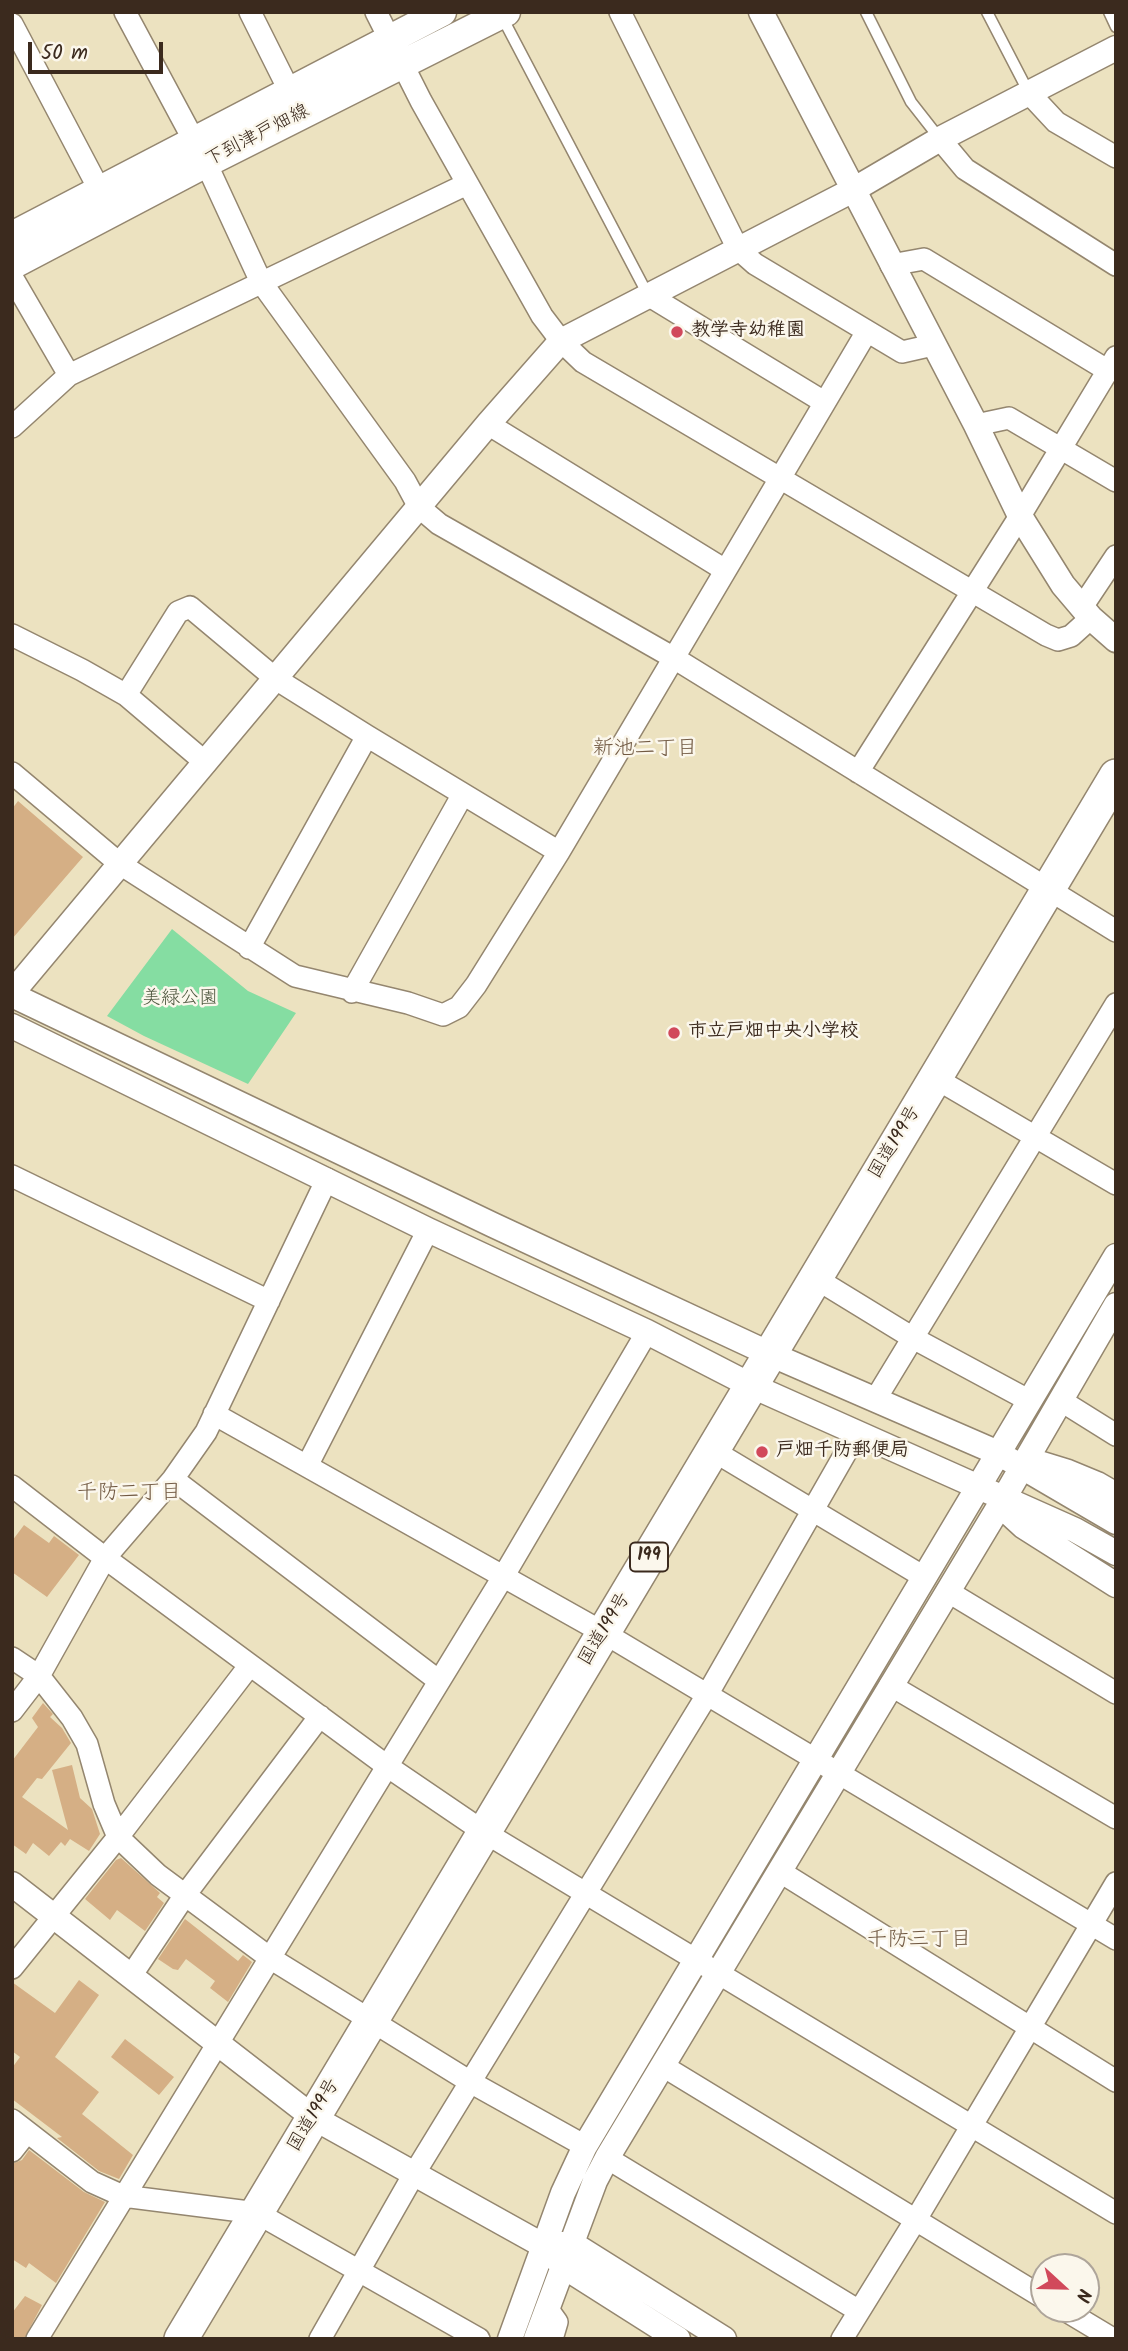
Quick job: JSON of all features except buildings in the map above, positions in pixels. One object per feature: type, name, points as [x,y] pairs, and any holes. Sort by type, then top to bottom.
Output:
[{"type":"highway","name":"国道199号","points":[[181,2339],[1116,776]]},
{"type":"main road","name":"下到津戸畑線","points":[[12,265],[200,152],[289,90],[442,12]]},
{"type":"main road","name":"下到津戸畑線","points":[[12,236],[99,189],[200,152],[403,65],[503,13]]},
{"type":"street","points":[[125,12],[200,152],[261,282],[405,481],[419,507],[439,524],[674,658],[1116,931]]},
{"type":"street","points":[[250,12],[289,90]]},
{"type":"street","points":[[376,12],[467,184],[542,316],[561,341],[583,362],[1058,640],[1070,636],[1087,612],[1116,556]]},
{"type":"street","points":[[620,12],[738,249],[755,264],[902,352],[933,345]]},
{"type":"street","points":[[761,12],[976,425],[1020,516],[1063,585],[1116,640]]},
{"type":"street","points":[[12,24],[99,189]]},
{"type":"street","points":[[1116,48],[940,139],[853,190],[561,341],[488,424],[12,994],[482,1220],[770,1354],[998,1453],[1024,1463],[1068,1472],[1116,1495]]},
{"type":"street","points":[[1029,93],[1056,122],[1116,157]]},
{"type":"street","points":[[940,139],[965,169],[1116,265]]},
{"type":"street","points":[[12,427],[69,376],[467,184]]},
{"type":"street","points":[[858,772],[1020,516],[1112,364],[924,259],[891,265]]},
{"type":"street","points":[[12,277],[69,376]]},
{"type":"street","points":[[648,295],[824,402]]},
{"type":"street","points":[[12,773],[120,864],[295,976],[352,992],[408,1003],[443,1015],[459,1007],[476,985],[559,852],[866,332]]},
{"type":"street","points":[[976,425],[1009,418],[1116,481]]},
{"type":"street","points":[[488,424],[726,570]]},
{"type":"street","points":[[126,695],[178,612],[190,607],[276,679],[559,852]]},
{"type":"street","points":[[12,635],[126,695],[206,763]]},
{"type":"street","points":[[249,948],[367,736]]},
{"type":"street","points":[[352,992],[463,794]]},
{"type":"street","points":[[875,1400],[1116,1004]]},
{"type":"street","points":[[12,1026],[428,1230],[646,1332],[750,1385],[978,1485],[1002,1502],[1023,1526],[1116,1585]]},
{"type":"street","points":[[935,1078],[1116,1184]]},
{"type":"street","points":[[12,1175],[269,1301]]},
{"type":"street","points":[[12,1711],[39,1676],[105,1558],[173,1479],[206,1432],[327,1179]]},
{"type":"street","points":[[307,1466],[428,1230]]},
{"type":"street","points":[[510,2339],[563,2193],[585,2146],[1116,1256]]},
{"type":"street","points":[[815,1279],[913,1338],[1030,1401]]},
{"type":"street","points":[[536,2339],[595,2181],[607,2158],[1002,1502],[1115,1307]]},
{"type":"street","points":[[37,2339],[503,1577],[646,1332]]},
{"type":"street","points":[[1060,1400],[1116,1436]]},
{"type":"street","points":[[214,1414],[604,1633],[1116,1939]]},
{"type":"street","points":[[320,2339],[414,2174],[708,1695],[857,1433]]},
{"type":"street","points":[[712,1450],[924,1577]]},
{"type":"street","points":[[1024,1463],[1116,1521]]},
{"type":"street","points":[[173,1479],[439,1681]]},
{"type":"street","points":[[12,1486],[387,1766],[484,1832],[1116,2213]]},
{"type":"street","points":[[1002,1502],[1075,1530],[1116,1553]]},
{"type":"street","points":[[947,1591],[1116,1693]]},
{"type":"street","points":[[12,1657],[39,1676],[72,1718],[87,1744],[104,1804],[118,1837],[158,1875],[270,1958],[472,2082],[585,2146]]},
{"type":"street","points":[[12,1968],[118,1837],[250,1665]]},
{"type":"street","points":[[890,1685],[1116,1818]]},
{"type":"street","points":[[131,1976],[185,1895],[320,1716]]},
{"type":"street","points":[[779,1871],[1116,2081]]},
{"type":"street","points":[[842,2339],[1116,1883]]},
{"type":"street","points":[[12,1884],[314,2118],[544,2246],[567,2254],[724,2339]]},
{"type":"street","points":[[663,2066],[1030,2290]]},
{"type":"street","points":[[12,2151],[19,2126],[92,2182],[123,2196],[257,2213],[359,2271],[449,2332],[479,2339]]},
{"type":"street","points":[[607,2158],[859,2311]]},
{"type":"street","points":[[567,2254],[678,2339]]},
{"type":"street","points":[[547,2308],[557,2322],[552,2339]]},
{"type":"street","points":[[1086,2323],[1113,2339]]},
{"type":"lane","points":[[866,12],[911,102],[940,139]]},
{"type":"lane","points":[[987,12],[1029,93]]},
{"type":"lane","points":[[1109,12],[1116,27]]},
{"type":"lane","points":[[503,13],[648,295]]},
{"type":"green space","name":"美緑公園","points":[[172,929],[248,991],[296,1013],[248,1084],[107,1016]]},
{"type":"place","name":"教学寺幼稚園","points":[[677,332]]},
{"type":"place","name":"市立戸畑中央小学校","points":[[674,1033]]},
{"type":"place","name":"戸畑千防郵便局","points":[[762,1452]]},
{"type":"district","name":"新池二丁目","points":[[645,750]]},
{"type":"district","name":"千防二丁目","points":[[129,1494]]},
{"type":"district","name":"千防三丁目","points":[[919,1941]]}]
